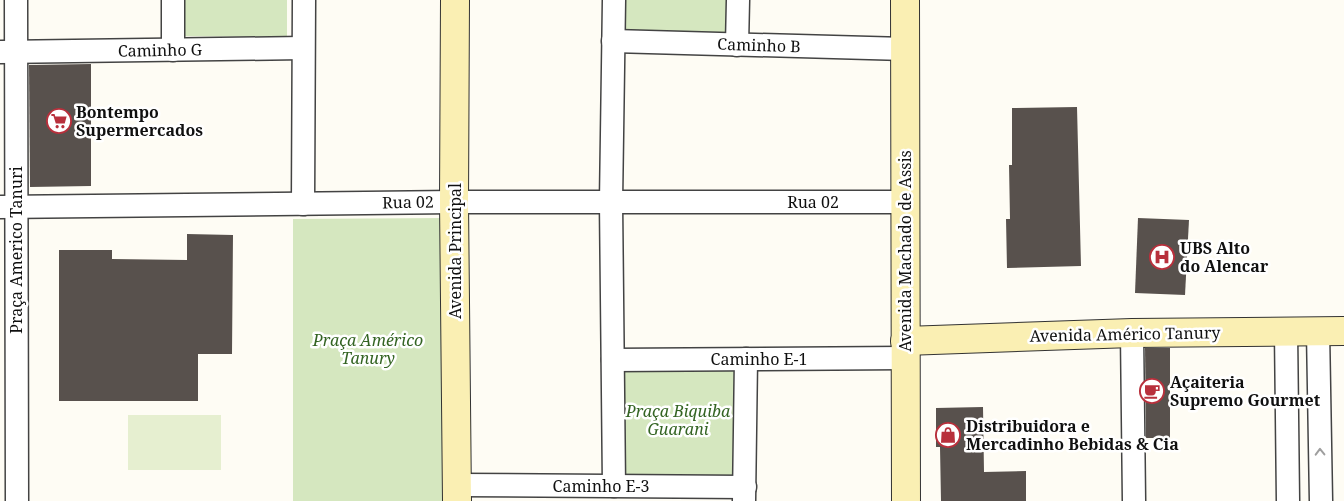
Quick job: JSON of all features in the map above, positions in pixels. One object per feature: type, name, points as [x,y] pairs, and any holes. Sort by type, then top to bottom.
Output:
[{"type":"street","name":"Praça Americo Tanuri","points":[[16,0],[8,52],[8,357],[17,501]]},
{"type":"street","points":[[173,0],[173,50]]},
{"type":"street","points":[[302,204],[304,0]]},
{"type":"street","name":"Avenida Principal","points":[[456,0],[454,202],[457,493]]},
{"type":"street","points":[[614,0],[611,202],[614,486]]},
{"type":"street","points":[[738,0],[738,45]]},
{"type":"street","name":"Avenida Machado de Assis","points":[[904,0],[906,501]]},
{"type":"street","name":"Caminho B","points":[[614,41],[905,49]]},
{"type":"street","name":"Caminho G","points":[[8,52],[303,48]]},
{"type":"street","name":"Rua 02","points":[[8,207],[454,202],[905,202]]},
{"type":"street","points":[[1286,331],[1288,501]]},
{"type":"street","points":[[1321,501],[1331,331]]},
{"type":"street","name":"Avenida Américo Tanury","points":[[905,350],[1132,333],[1331,331]]},
{"type":"street","points":[[1132,333],[1134,501]]},
{"type":"street","name":"Caminho E-1","points":[[612,360],[746,359],[905,350]]},
{"type":"street","points":[[745,494],[746,359]]},
{"type":"street","name":"Caminho E-3","points":[[457,493],[614,486],[745,494]]},
{"type":"green space","points":[[178,0],[287,0],[287,37],[177,36]]},
{"type":"green space","points":[[617,0],[731,0],[731,33],[616,32]]},
{"type":"green space","name":"Praça Américo Tanury","points":[[443,218],[444,501],[293,501],[293,219]]},
{"type":"green space","name":"Praça Biquiba Guarani","points":[[735,361],[736,478],[622,479],[621,363]]},
{"type":"green space","points":[[128,415],[221,415],[221,470],[128,470]]},
{"type":"building","name":"Bontempo Supermercados","points":[[91,64],[91,186],[30,187],[29,65]]},
{"type":"building","points":[[1077,107],[1081,266],[1007,268],[1006,219],[1010,219],[1009,165],[1012,165],[1012,108]]},
{"type":"building","name":"UBS Alto do Alencar","points":[[1138,218],[1189,220],[1185,295],[1135,293]]},
{"type":"building","points":[[187,234],[233,235],[232,354],[198,354],[198,401],[59,401],[59,250],[112,250],[112,259],[187,260]]},
{"type":"building","name":"Açaiteria Supremo Gourmet","points":[[1145,348],[1170,348],[1170,438],[1146,438]]},
{"type":"building","points":[[983,407],[984,472],[1026,471],[1026,501],[941,501],[940,447],[936,447],[936,408]]},
{"type":"place","name":"Bontempo Supermercados","points":[[59,121]]},
{"type":"place","name":"UBS Alto do Alencar","points":[[1162,257]]},
{"type":"place","name":"Açaiteria Supremo Gourmet","points":[[1152,391]]},
{"type":"place","name":"Distribuidora e Mercadinho Bebidas & Cia","points":[[948,435]]}]
